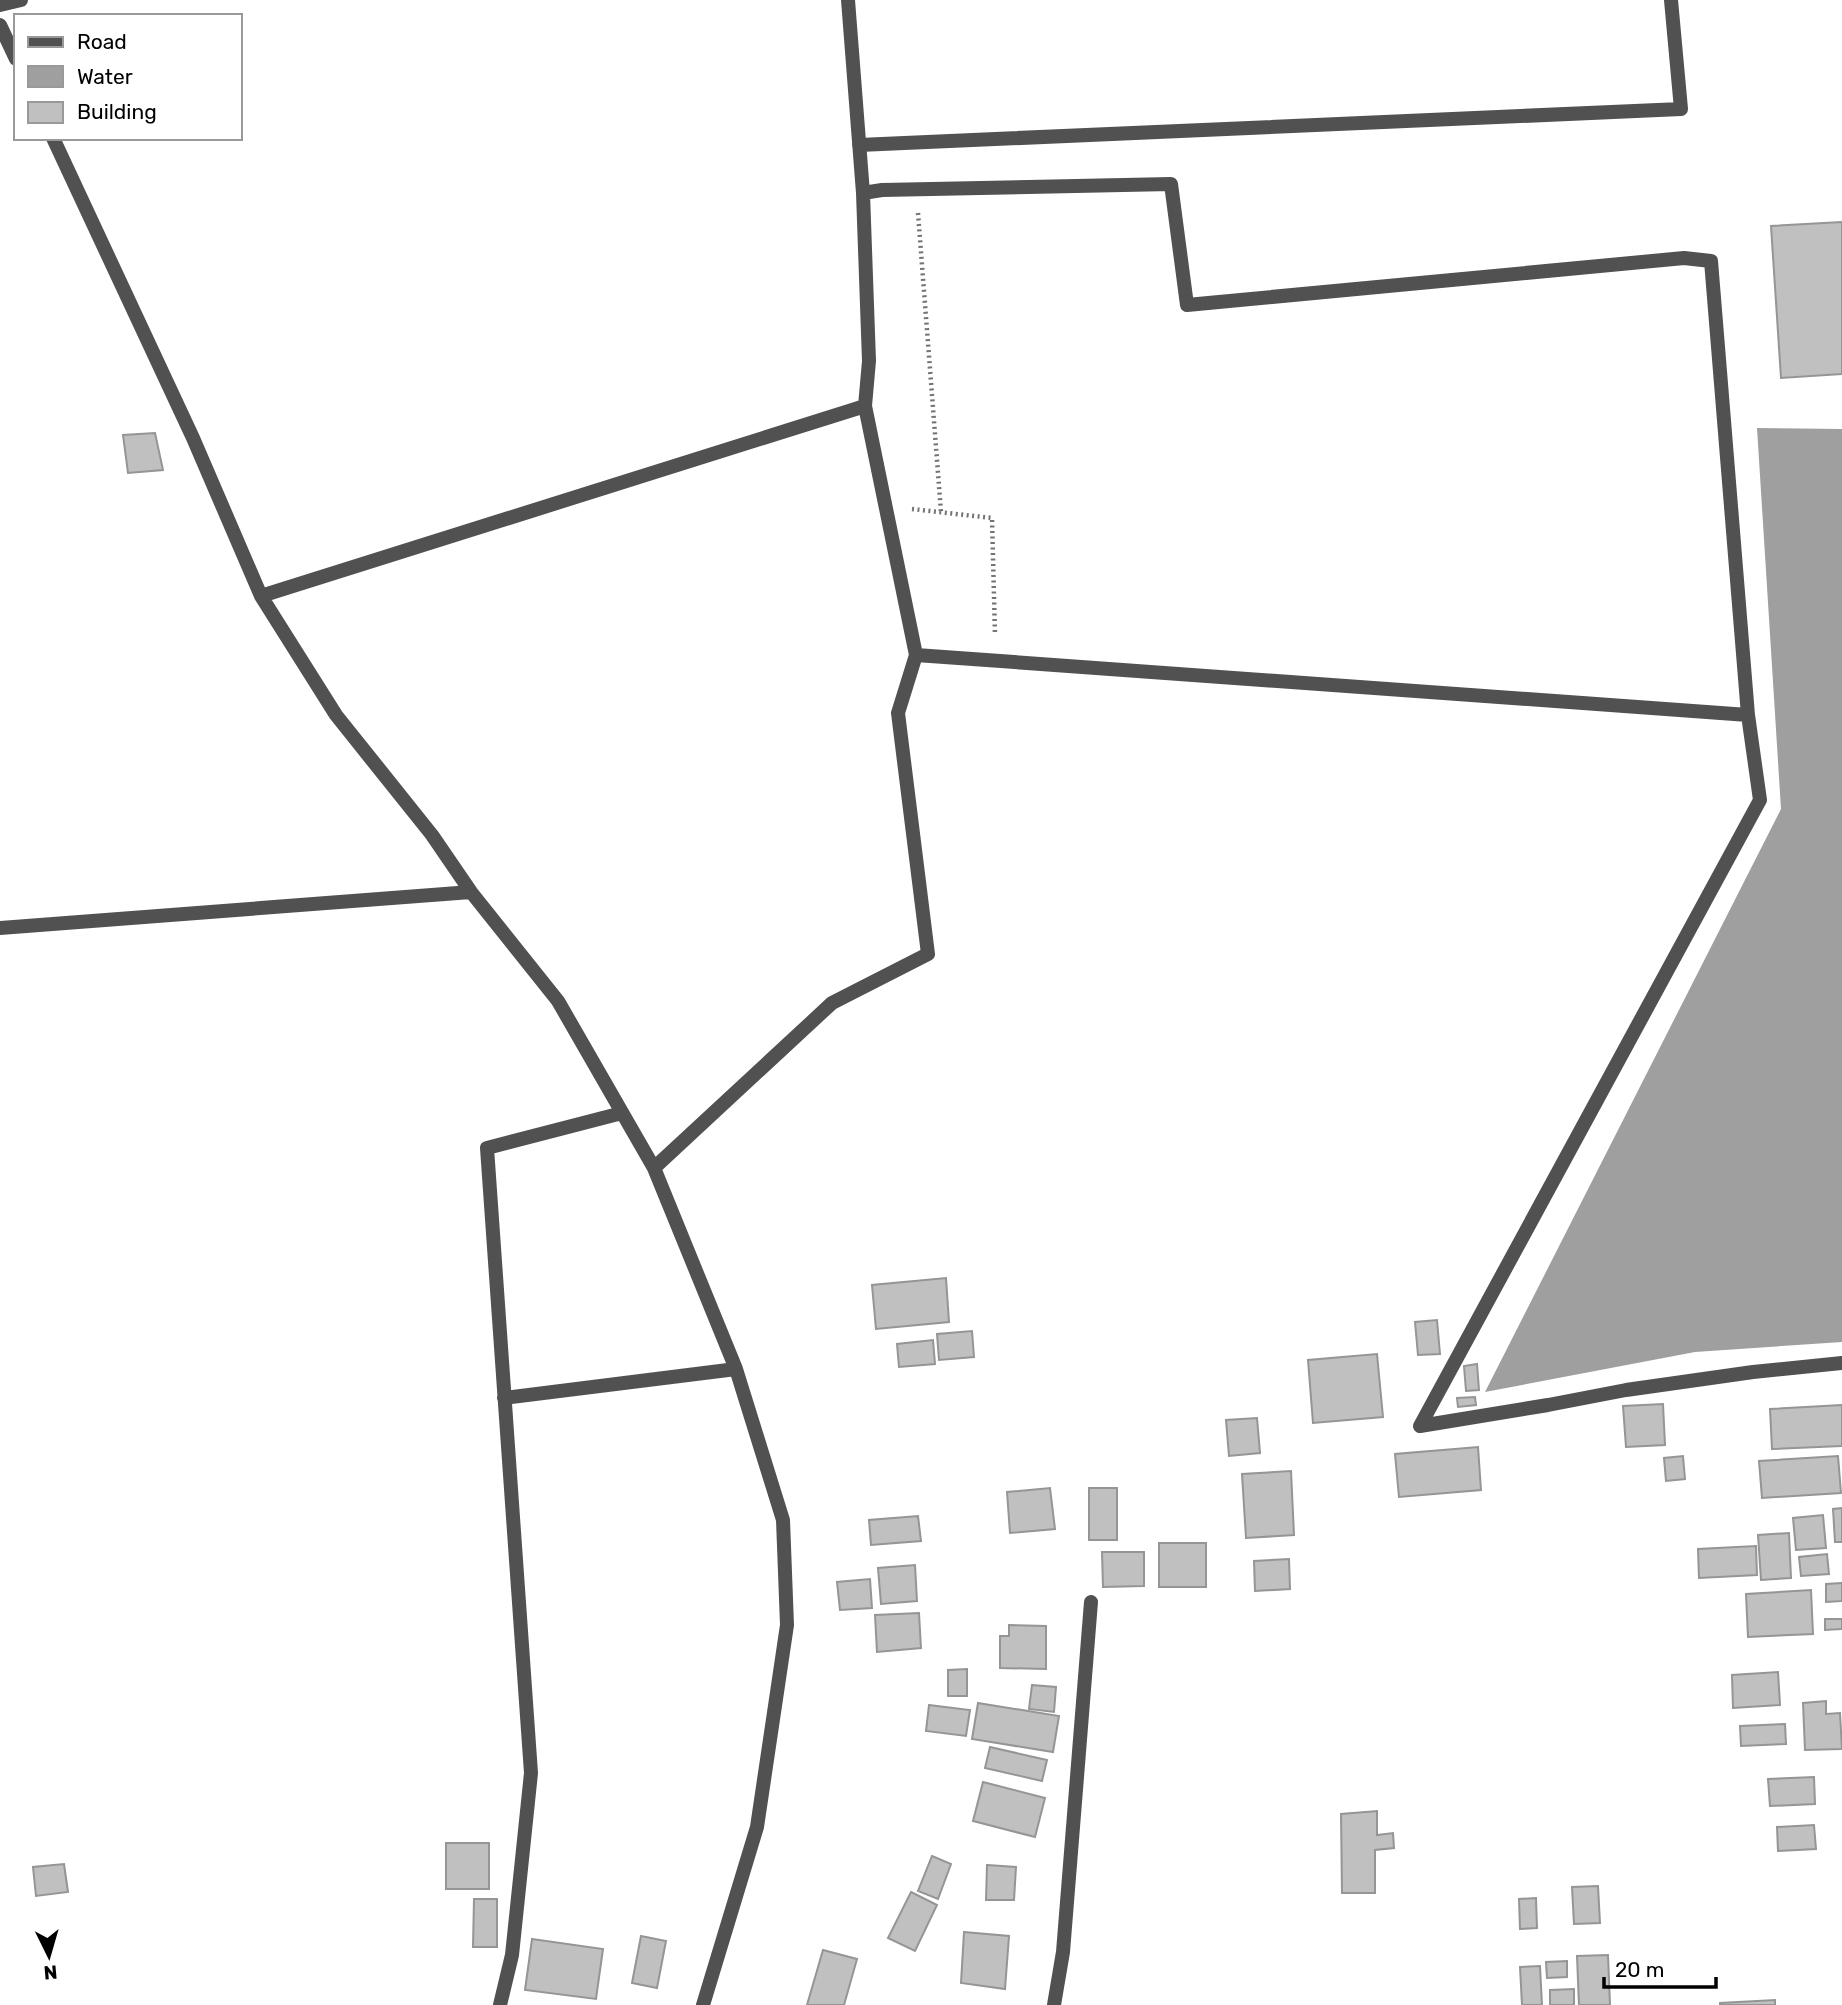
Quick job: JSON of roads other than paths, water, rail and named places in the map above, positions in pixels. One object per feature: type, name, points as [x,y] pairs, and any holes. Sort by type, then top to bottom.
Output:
[{"type":"street","points":[[0,5],[21,0]]},
{"type":"street","points":[[654,1168],[832,1003],[928,954],[898,713],[916,655],[865,406],[869,361],[863,193],[848,0]]},
{"type":"street","points":[[859,145],[1681,109],[1671,0]]},
{"type":"street","points":[[0,25],[14,55]]},
{"type":"street","points":[[54,140],[194,438],[261,596],[336,715],[432,835],[471,892],[558,1001],[654,1168],[736,1369],[783,1520],[787,1625],[757,1827],[703,2005]]},
{"type":"street","points":[[863,193],[882,190],[1171,184],[1187,304],[1684,258],[1711,261],[1748,715],[1760,800],[1420,1426],[1626,1390],[1753,1372],[1842,1363]]},
{"type":"street","points":[[261,596],[865,406]]},
{"type":"street","points":[[916,655],[1748,715]]},
{"type":"street","points":[[0,928],[471,892]]},
{"type":"street","points":[[500,2005],[512,1955],[531,1773],[488,1148],[622,1113]]},
{"type":"street","points":[[504,1398],[736,1369]]},
{"type":"street","points":[[1054,2005],[1063,1952],[1091,1602]]},
{"type":"water","points":[[1757,428],[1842,429],[1842,1342],[1695,1352],[1485,1392],[1781,809]]}]
